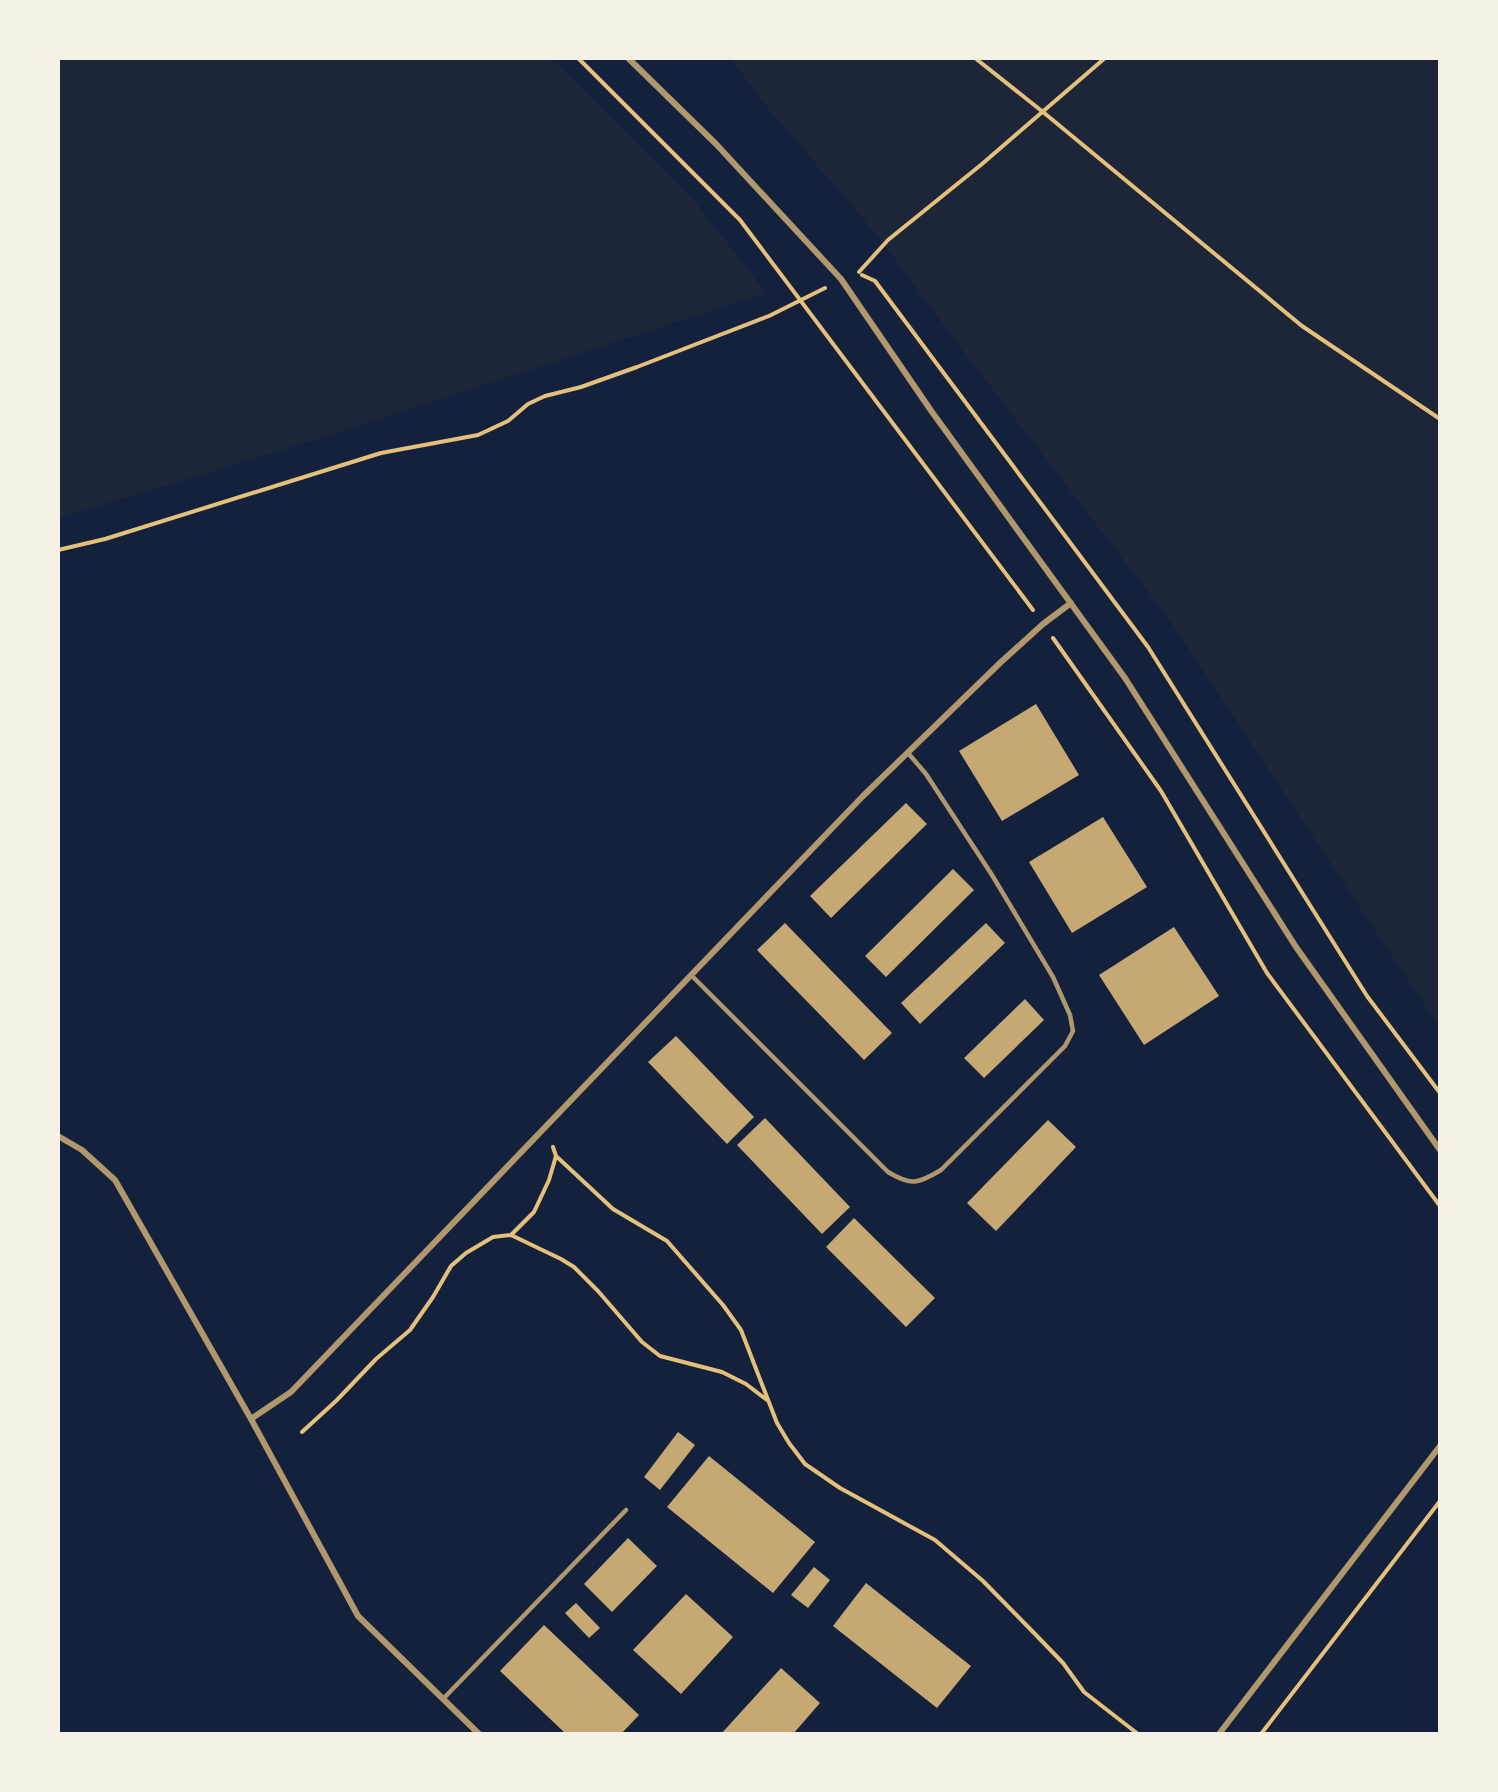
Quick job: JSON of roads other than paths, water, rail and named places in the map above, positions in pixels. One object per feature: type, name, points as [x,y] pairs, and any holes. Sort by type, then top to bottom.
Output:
[{"type":"street","points":[[628,58],[717,144],[841,279],[932,412],[1125,678],[1296,947],[1440,1150]]},
{"type":"street","points":[[251,1419],[291,1392],[691,975],[908,753],[1001,662],[1043,624],[1071,603]]},
{"type":"street","points":[[58,1136],[82,1150],[115,1180],[251,1419],[358,1616],[479,1734]]},
{"type":"street","points":[[1219,1734],[1440,1446]]},
{"type":"lane","points":[[691,975],[888,1172],[903,1181],[915,1182],[941,1170],[1065,1046],[1073,1031],[1070,1015],[1053,977],[992,875],[926,774],[908,753]]},
{"type":"lane","points":[[443,1699],[626,1510]]}]
